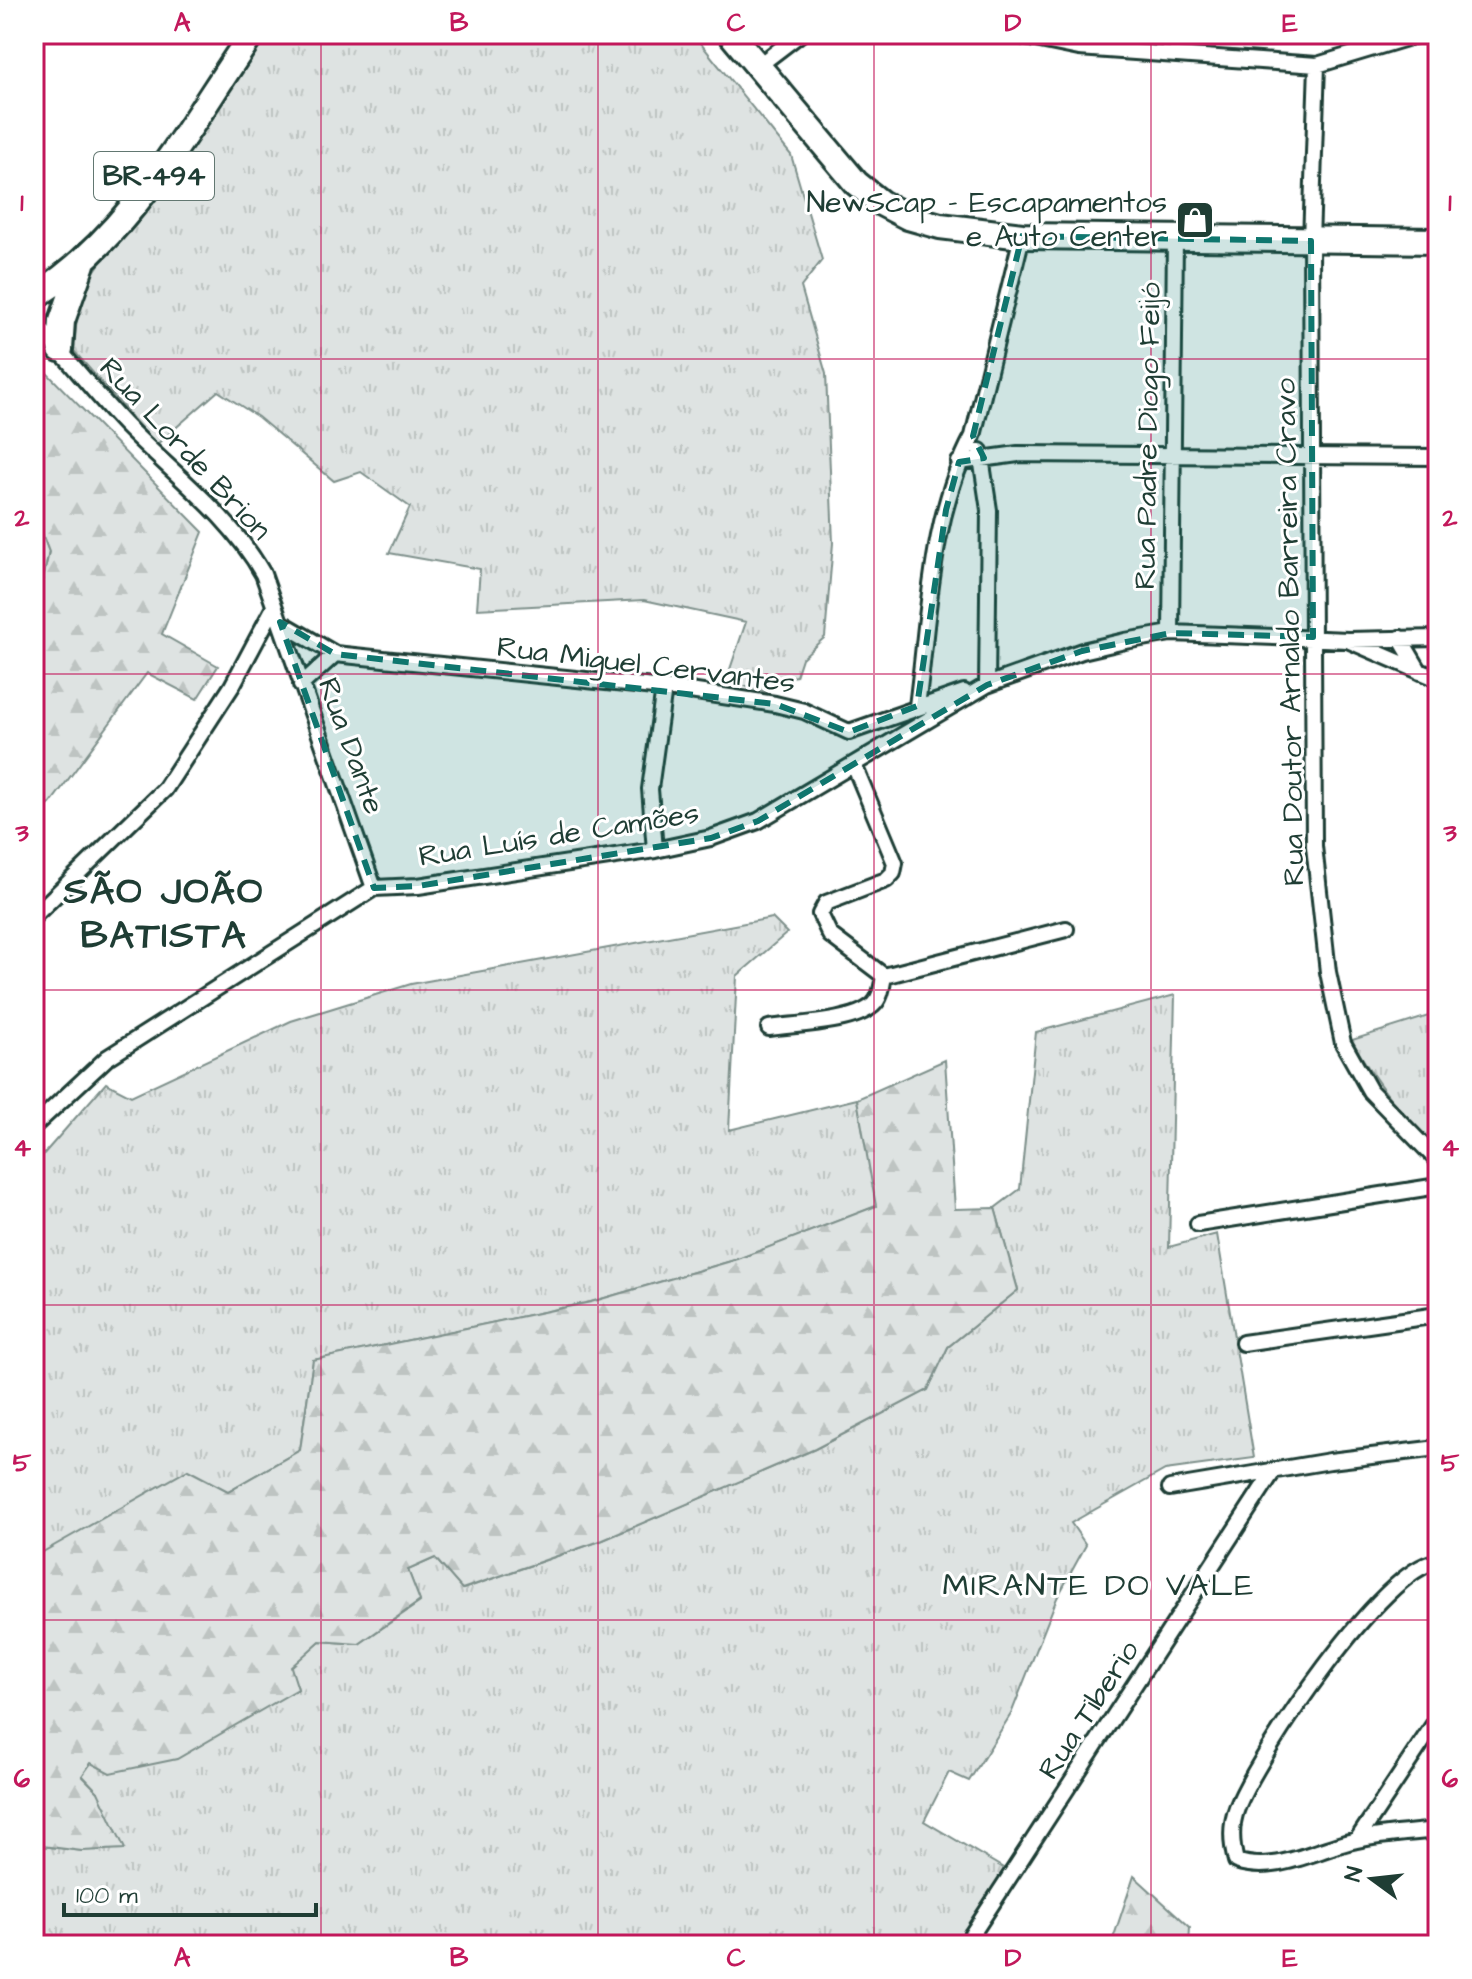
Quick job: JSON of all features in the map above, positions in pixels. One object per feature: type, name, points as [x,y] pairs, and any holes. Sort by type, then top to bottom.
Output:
[{"type":"highway","name":"BR-494","points":[[34,297],[82,264],[166,159],[252,34]]},
{"type":"highway","points":[[731,34],[856,183],[881,203],[908,217],[940,226],[1022,236],[1438,241]]},
{"type":"highway","points":[[60,349],[62,321],[82,264]]},
{"type":"street","points":[[758,66],[800,34]]},
{"type":"street","points":[[1011,34],[1079,48],[1317,65],[1420,34]]},
{"type":"street","name":"Rua Doutor Arnaldo Barreira Cravo","points":[[1317,65],[1311,241],[1314,846],[1328,972],[1343,1043],[1370,1091],[1438,1161]]},
{"type":"street","points":[[917,706],[938,552],[959,462],[973,436],[1022,236]]},
{"type":"street","name":"Rua Padre Diogo Feijó","points":[[1171,633],[1175,238]]},
{"type":"street","name":"Rua Lorde Brion","points":[[34,322],[124,424],[243,543],[263,574],[280,622]]},
{"type":"street","points":[[973,436],[984,458],[989,510],[987,685]]},
{"type":"street","points":[[959,462],[1018,454],[1438,457]]},
{"type":"street","points":[[34,916],[165,789],[232,686],[274,607]]},
{"type":"street","name":"Rua Miguel Cervantes","points":[[280,622],[306,640],[335,654],[664,688],[775,704],[804,711],[849,732],[917,706],[987,685]]},
{"type":"street","name":"Rua Dante","points":[[280,622],[374,888]]},
{"type":"street","name":"Rua Luís de Camões","points":[[34,1126],[107,1058],[374,888],[418,886],[655,850],[711,838],[758,821],[987,685],[1082,651],[1171,633],[1348,640]]},
{"type":"street","points":[[1400,638],[1420,672]]},
{"type":"street","points":[[1348,640],[1438,638]]},
{"type":"street","points":[[1348,640],[1438,679]]},
{"type":"street","points":[[301,685],[335,654]]},
{"type":"street","points":[[655,850],[650,789],[664,688]]},
{"type":"street","points":[[854,765],[895,863],[893,873],[886,880],[826,903],[820,914],[830,935],[884,976]]},
{"type":"street","points":[[884,976],[1066,929]]},
{"type":"street","points":[[769,1028],[859,1013],[874,1004],[884,976]]},
{"type":"street","points":[[1198,1224],[1438,1186]]},
{"type":"street","points":[[1243,1343],[1438,1315]]},
{"type":"street","points":[[1170,1488],[1274,1470],[1438,1448]]},
{"type":"street","name":"Rua Tiberio","points":[[971,1936],[1274,1470]]},
{"type":"street","points":[[1438,1562],[1430,1562],[1403,1577],[1381,1597],[1312,1685],[1238,1807],[1231,1844],[1236,1861],[1251,1866],[1276,1864],[1357,1840],[1438,1830]]},
{"type":"street","points":[[1357,1840],[1438,1718]]},
{"type":"highlighted area","points":[[1022,236],[1311,241],[1313,637],[1171,633],[1082,651],[987,685],[758,821],[711,838],[418,886],[374,888],[280,622],[335,654],[775,704],[849,732],[917,706],[946,510],[959,462],[984,458],[973,436]]},
{"type":"green space","points":[[262,34],[693,34],[791,155],[822,260],[801,287],[826,374],[833,543],[825,637],[802,658],[796,676],[769,681],[766,692],[726,681],[746,622],[644,600],[477,609],[480,569],[389,553],[410,507],[361,472],[334,481],[258,417],[218,391],[156,445],[74,351],[78,303],[91,276]]},
{"type":"green space","points":[[34,354],[41,367],[203,532],[162,634],[218,666],[197,699],[147,673],[50,804],[34,817],[34,621],[49,552],[34,512]]},
{"type":"green space","points":[[34,512],[49,552],[34,621]]},
{"type":"green space","points":[[772,918],[787,933],[737,976],[729,1130],[857,1099],[877,1206],[738,1259],[591,1302],[313,1360],[300,1450],[228,1491],[34,1557],[34,1165],[106,1083],[131,1096],[291,1021],[411,984]]},
{"type":"green space","points":[[1175,995],[1169,1247],[1217,1234],[1254,1458],[1165,1470],[1071,1523],[1086,1545],[1057,1598],[1011,1714],[969,1781],[949,1772],[924,1821],[1005,1869],[956,1945],[34,1945],[34,1845],[82,1851],[98,1792],[82,1775],[91,1763],[298,1690],[290,1667],[320,1641],[359,1644],[420,1602],[408,1570],[435,1558],[463,1589],[603,1540],[815,1449],[927,1390],[948,1347],[1018,1290],[995,1208],[1020,1189],[1036,1032]]},
{"type":"green space","points":[[1438,1013],[1438,1148],[1390,1098],[1352,1040]]},
{"type":"green space","points":[[945,1060],[955,1209],[995,1208],[1018,1290],[948,1347],[928,1390],[815,1449],[603,1540],[462,1589],[435,1558],[408,1570],[420,1601],[359,1644],[320,1641],[291,1667],[298,1689],[177,1759],[110,1773],[91,1763],[82,1776],[98,1792],[125,1849],[82,1851],[34,1845],[34,1557],[188,1470],[228,1491],[300,1450],[313,1360],[591,1302],[738,1259],[876,1206],[857,1099]]},
{"type":"green space","points":[[1134,1876],[1190,1927],[1189,1945],[1111,1945]]},
{"type":"place","name":"NewScap - Escapamentos e Auto Center","points":[[1195,220]]},
{"type":"district","name":"SÃO JOÃO BATISTA","points":[[164,914]]},
{"type":"district","name":"MIRANTE DO VALE","points":[[1099,1585]]}]
